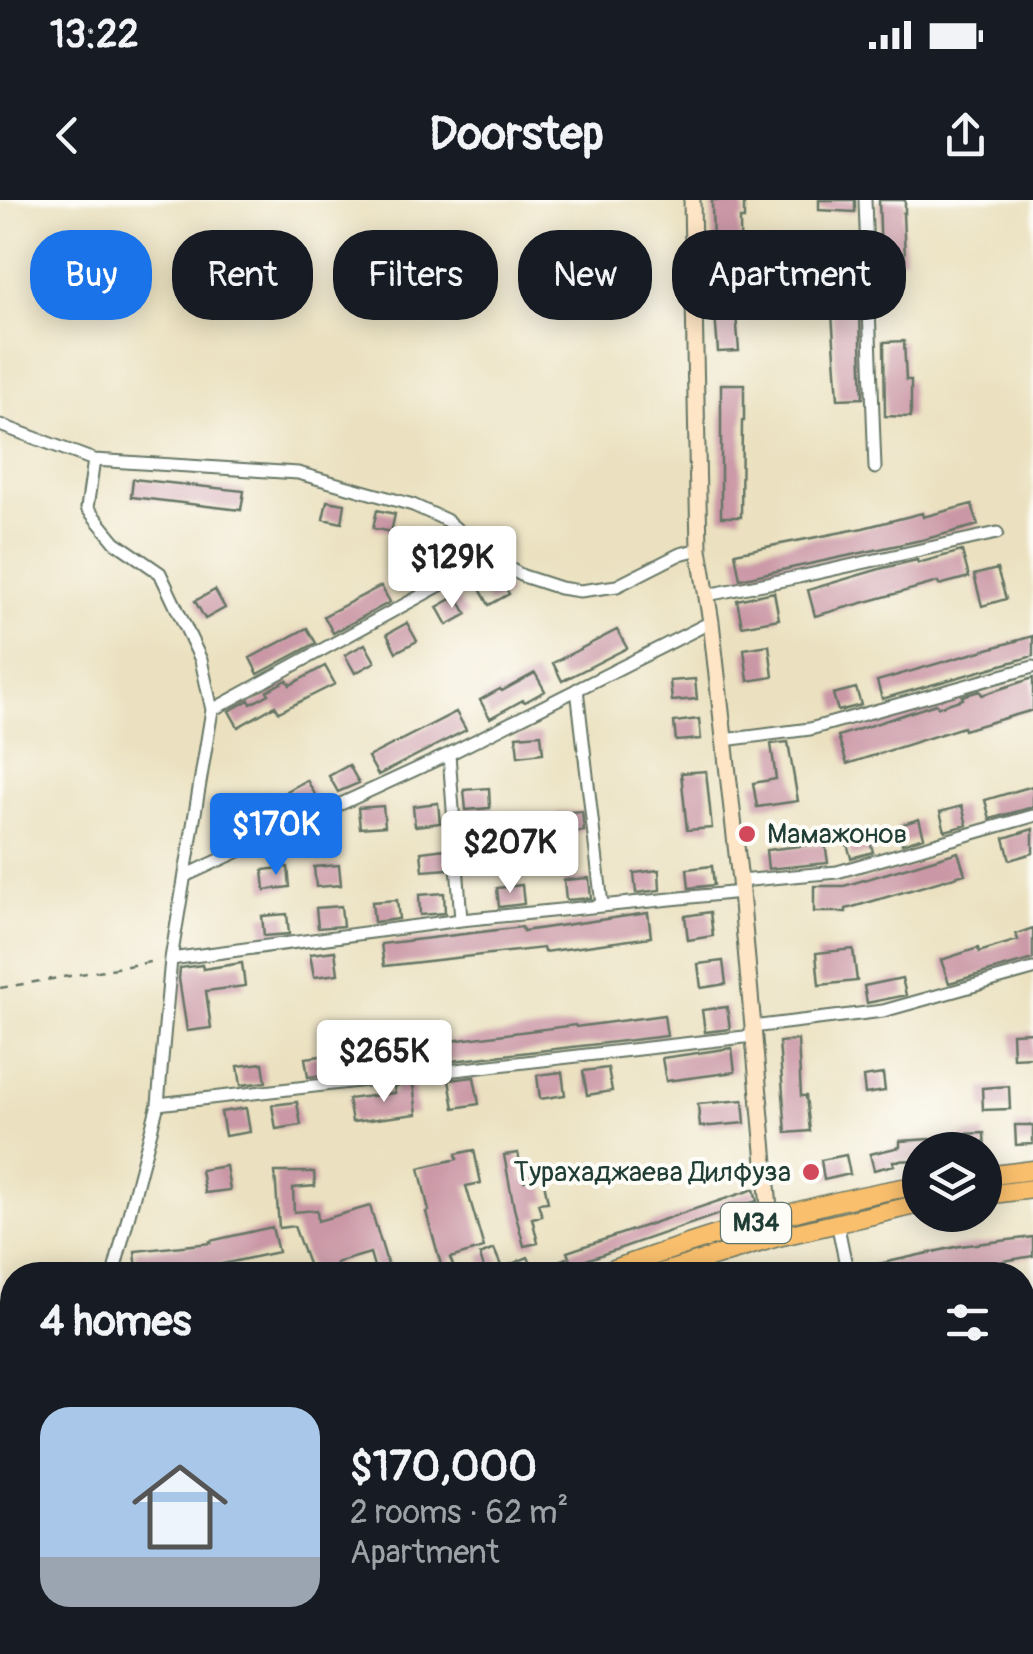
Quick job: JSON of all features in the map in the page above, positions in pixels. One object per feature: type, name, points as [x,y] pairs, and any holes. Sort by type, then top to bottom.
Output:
[{"type":"main road","points":[[1002,1174],[1033,1170]]},
{"type":"main road","name":"M34","points":[[634,1262],[770,1219],[902,1189]]},
{"type":"main road","points":[[1002,1193],[1033,1190]]},
{"type":"main road","name":"M34","points":[[697,1262],[778,1236],[902,1208]]},
{"type":"street","points":[[692,200],[699,549],[711,622],[740,886],[770,1219]]},
{"type":"street","points":[[865,200],[875,468]]},
{"type":"street","points":[[0,426],[94,460],[298,473],[413,505],[446,520],[490,558],[524,576],[560,588],[599,590],[633,580],[680,554],[699,549]]},
{"type":"street","points":[[94,460],[87,508],[115,542],[160,573],[200,660],[212,710],[170,958],[158,1104],[116,1262]]},
{"type":"street","points":[[707,594],[798,578],[997,533]]},
{"type":"street","points":[[212,710],[490,558]]},
{"type":"street","points":[[185,876],[449,754],[711,622]]},
{"type":"street","points":[[724,740],[810,729],[1033,667]]},
{"type":"street","points":[[576,690],[602,906]]},
{"type":"street","points":[[449,754],[462,920]]},
{"type":"street","points":[[170,958],[602,906],[837,872],[1033,816]]},
{"type":"street","points":[[158,1104],[752,1031],[882,1011],[1033,969]]},
{"type":"street","points":[[838,1222],[846,1262]]},
{"type":"path","points":[[0,988],[170,958]]},
{"type":"building","points":[[712,200],[744,200],[740,230],[713,230]]},
{"type":"building","points":[[819,200],[855,200],[855,212],[819,210]]},
{"type":"building","points":[[879,200],[905,200],[904,230],[880,230]]},
{"type":"building","points":[[715,320],[737,320],[739,351],[718,352]]},
{"type":"building","points":[[832,320],[860,320],[863,398],[838,399]]},
{"type":"building","points":[[904,341],[906,380],[911,380],[911,417],[885,416],[884,342]]},
{"type":"building","points":[[721,384],[744,384],[741,517],[721,517]]},
{"type":"building","points":[[133,479],[244,491],[241,510],[131,497]]},
{"type":"building","points":[[327,501],[345,504],[342,523],[323,519]]},
{"type":"building","points":[[972,504],[978,525],[740,579],[735,553]]},
{"type":"building","points":[[377,510],[395,514],[391,532],[373,528]]},
{"type":"building","points":[[962,551],[969,577],[815,616],[808,590]]},
{"type":"building","points":[[425,562],[434,578],[414,589],[406,573]]},
{"type":"building","points":[[997,569],[1006,599],[982,606],[974,575]]},
{"type":"building","points":[[500,576],[509,594],[489,605],[479,587]]},
{"type":"building","points":[[381,586],[390,602],[333,633],[324,616]]},
{"type":"building","points":[[215,590],[225,608],[205,619],[195,601]]},
{"type":"building","points":[[774,592],[779,619],[742,626],[737,600]]},
{"type":"building","points":[[457,596],[467,614],[447,625],[437,607]]},
{"type":"building","points":[[407,623],[417,641],[396,652],[387,634]]},
{"type":"building","points":[[307,628],[316,643],[258,674],[250,658]]},
{"type":"building","points":[[617,630],[627,648],[562,681],[553,663]]},
{"type":"building","points":[[1033,636],[1033,656],[882,699],[877,681]]},
{"type":"building","points":[[365,644],[375,662],[355,673],[345,655]]},
{"type":"building","points":[[769,645],[773,677],[748,681],[744,649]]},
{"type":"building","points":[[325,666],[335,684],[279,712],[275,706],[238,727],[229,711],[249,700],[251,704],[287,680],[290,685]]},
{"type":"building","points":[[535,673],[545,691],[490,718],[480,700]]},
{"type":"building","points":[[1033,678],[1033,710],[964,730],[963,727],[847,764],[838,736]]},
{"type":"building","points":[[695,679],[697,699],[672,701],[670,681]]},
{"type":"building","points":[[856,688],[861,705],[838,711],[833,694]]},
{"type":"building","points":[[456,712],[466,730],[378,775],[368,757]]},
{"type":"building","points":[[699,719],[701,739],[676,741],[674,722]]},
{"type":"building","points":[[541,734],[543,753],[518,756],[516,736]]},
{"type":"building","points":[[788,742],[798,801],[757,807],[753,783],[776,779],[771,744]]},
{"type":"building","points":[[349,765],[359,783],[338,792],[329,776]]},
{"type":"building","points":[[706,771],[712,828],[687,830],[681,773]]},
{"type":"building","points":[[307,780],[317,798],[281,821],[234,843],[226,829]]},
{"type":"building","points":[[1033,786],[1033,807],[990,819],[985,800]]},
{"type":"building","points":[[489,788],[490,808],[466,810],[464,790]]},
{"type":"building","points":[[438,803],[440,823],[415,826],[413,806]]},
{"type":"building","points":[[383,806],[385,826],[360,828],[358,808]]},
{"type":"building","points":[[962,806],[967,825],[945,831],[940,812]]},
{"type":"building","points":[[582,811],[584,831],[559,833],[557,813]]},
{"type":"building","points":[[919,819],[924,837],[902,844],[897,826]]},
{"type":"building","points":[[1033,829],[1033,853],[1010,860],[1004,838]]},
{"type":"building","points":[[868,834],[873,852],[851,858],[846,840]]},
{"type":"building","points":[[490,837],[492,857],[466,860],[465,840]]},
{"type":"building","points":[[825,843],[828,863],[768,869],[766,850]]},
{"type":"building","points":[[446,849],[448,869],[423,871],[421,852]]},
{"type":"building","points":[[958,852],[965,874],[846,912],[814,912],[814,886],[844,886]]},
{"type":"building","points":[[339,865],[341,885],[316,887],[314,867]]},
{"type":"building","points":[[712,866],[714,885],[689,888],[687,869]]},
{"type":"building","points":[[288,867],[290,887],[265,890],[263,870]]},
{"type":"building","points":[[659,870],[660,890],[636,893],[634,873]]},
{"type":"building","points":[[589,878],[591,898],[566,900],[564,880]]},
{"type":"building","points":[[522,885],[524,904],[499,907],[497,888]]},
{"type":"building","points":[[444,893],[445,913],[420,915],[419,895]]},
{"type":"building","points":[[397,900],[399,919],[374,922],[372,902]]},
{"type":"building","points":[[341,906],[343,926],[318,928],[316,908]]},
{"type":"building","points":[[710,912],[713,936],[688,940],[685,916]]},
{"type":"building","points":[[648,913],[651,937],[544,952],[543,948],[384,966],[381,944],[522,927],[523,931]]},
{"type":"building","points":[[287,914],[289,934],[264,936],[262,916]]},
{"type":"building","points":[[1033,928],[1033,959],[949,983],[941,960],[1018,940],[1016,934]]},
{"type":"building","points":[[853,949],[857,981],[819,985],[816,953]]},
{"type":"building","points":[[335,951],[338,974],[314,977],[310,954]]},
{"type":"building","points":[[723,961],[726,984],[701,988],[698,964]]},
{"type":"building","points":[[242,963],[245,986],[206,991],[211,1028],[187,1031],[180,968]]},
{"type":"building","points":[[902,978],[906,995],[867,1003],[864,986]]},
{"type":"building","points":[[727,1007],[730,1029],[705,1032],[702,1010]]},
{"type":"building","points":[[664,1015],[667,1036],[391,1068],[388,1049]]},
{"type":"building","points":[[1033,1032],[1033,1057],[1013,1058],[1012,1033]]},
{"type":"building","points":[[798,1040],[801,1096],[806,1096],[810,1131],[786,1133],[779,1042]]},
{"type":"building","points":[[732,1048],[735,1072],[666,1081],[662,1058]]},
{"type":"building","points":[[367,1050],[370,1070],[308,1077],[305,1058]]},
{"type":"building","points":[[263,1063],[266,1082],[241,1085],[238,1066]]},
{"type":"building","points":[[608,1068],[612,1091],[587,1095],[583,1071]]},
{"type":"building","points":[[562,1072],[565,1095],[540,1099],[537,1075]]},
{"type":"building","points":[[883,1074],[885,1091],[865,1094],[863,1077]]},
{"type":"building","points":[[474,1077],[479,1104],[454,1108],[449,1080]]},
{"type":"building","points":[[413,1084],[417,1114],[352,1122],[348,1099],[395,1093],[394,1086]]},
{"type":"building","points":[[1009,1086],[1010,1109],[983,1110],[982,1088]]},
{"type":"building","points":[[743,1100],[745,1123],[700,1127],[698,1104]]},
{"type":"building","points":[[297,1102],[301,1125],[276,1129],[272,1105]]},
{"type":"building","points":[[246,1108],[250,1132],[225,1136],[221,1112]]},
{"type":"building","points":[[1015,1125],[1033,1125],[1033,1144],[1016,1145]]},
{"type":"building","points":[[900,1141],[902,1161],[874,1170],[870,1154],[900,1147]]},
{"type":"building","points":[[474,1150],[481,1183],[466,1186],[484,1248],[450,1258],[452,1262],[440,1262],[419,1168],[457,1159],[456,1154]]},
{"type":"building","points":[[518,1153],[524,1181],[543,1178],[548,1202],[538,1203],[542,1216],[532,1218],[538,1243],[524,1246],[504,1155]]},
{"type":"building","points":[[846,1155],[850,1174],[824,1180],[821,1160]]},
{"type":"building","points":[[226,1166],[230,1190],[205,1193],[201,1170]]},
{"type":"building","points":[[275,1172],[314,1172],[315,1186],[293,1188],[294,1212],[317,1210],[318,1221],[370,1206],[387,1262],[373,1262],[370,1253],[339,1262],[307,1262],[294,1226],[279,1228]]},
{"type":"building","points":[[754,1189],[757,1201],[581,1262],[571,1262],[567,1252]]},
{"type":"building","points":[[272,1227],[278,1252],[232,1262],[136,1262],[135,1251],[210,1241]]},
{"type":"building","points":[[1033,1237],[1033,1256],[1003,1262],[888,1262],[960,1246]]},
{"type":"building","points":[[494,1249],[499,1262],[482,1262],[480,1255]]},
{"type":"place","name":"Мамажонов","points":[[747,834]]},
{"type":"place","name":"Турахаджаева Дилфуза","points":[[811,1172]]}]
